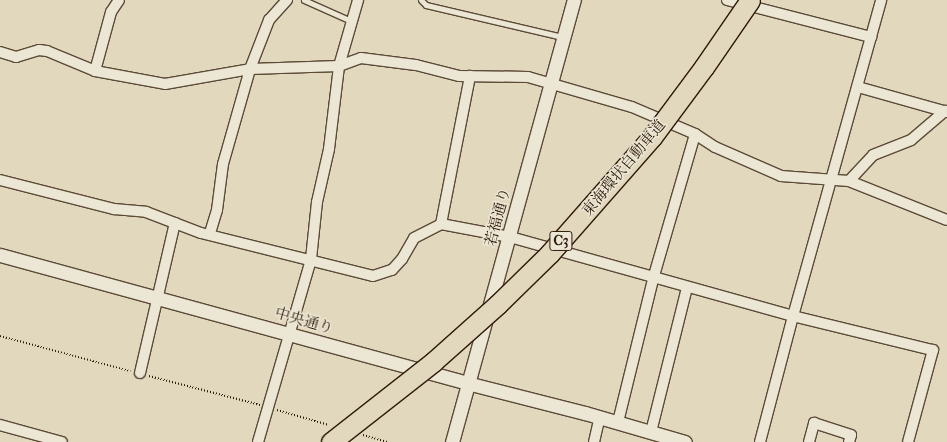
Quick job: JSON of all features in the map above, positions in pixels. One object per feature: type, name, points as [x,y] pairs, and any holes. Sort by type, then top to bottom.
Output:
[{"type":"highway","name":"東海環状自動車道","points":[[333,434],[433,362],[498,304],[550,253],[652,137],[704,68],[750,0]]},
{"type":"street","points":[[95,70],[111,12],[119,0]]},
{"type":"street","points":[[210,233],[217,210],[223,164],[250,69],[269,20],[287,0]]},
{"type":"street","points":[[258,442],[311,259],[317,202],[329,149],[339,66],[350,21],[358,0]]},
{"type":"street","name":"若福通り","points":[[452,442],[467,383],[510,237],[550,82],[574,0]]},
{"type":"street","points":[[727,0],[871,37]]},
{"type":"street","points":[[760,442],[793,316],[881,0]]},
{"type":"street","points":[[0,52],[16,57],[39,50],[47,51],[95,70],[165,84],[250,69],[339,66],[361,58],[381,60],[470,76],[528,77],[550,82],[632,107],[695,134],[716,147],[781,176],[829,177],[831,180],[849,181],[947,220]]},
{"type":"street","points":[[441,224],[470,76]]},
{"type":"street","points":[[858,87],[946,111]]},
{"type":"street","points":[[849,181],[873,155],[911,140],[946,111]]},
{"type":"street","points":[[685,442],[618,422],[652,279],[695,134]]},
{"type":"street","points":[[0,180],[100,206],[146,212],[201,233],[210,233],[373,276],[392,270],[402,258],[414,238],[441,224],[510,237],[652,279],[793,316],[933,350],[908,442]]},
{"type":"street","points":[[140,373],[175,223]]},
{"type":"street","name":"中央通り","points":[[0,255],[290,333],[467,383],[618,422]]},
{"type":"street","points":[[651,432],[687,288]]},
{"type":"street","points":[[594,442],[600,417]]},
{"type":"street","points":[[809,442],[814,423],[851,435],[849,442]]},
{"type":"street","points":[[0,425],[62,442]]},
{"type":"lane","points":[[304,0],[350,21]]},
{"type":"lane","points":[[421,0],[426,4],[563,37]]},
{"type":"path","points":[[0,336],[268,407],[333,434]]},
{"type":"path","points":[[358,433],[388,442]]}]
